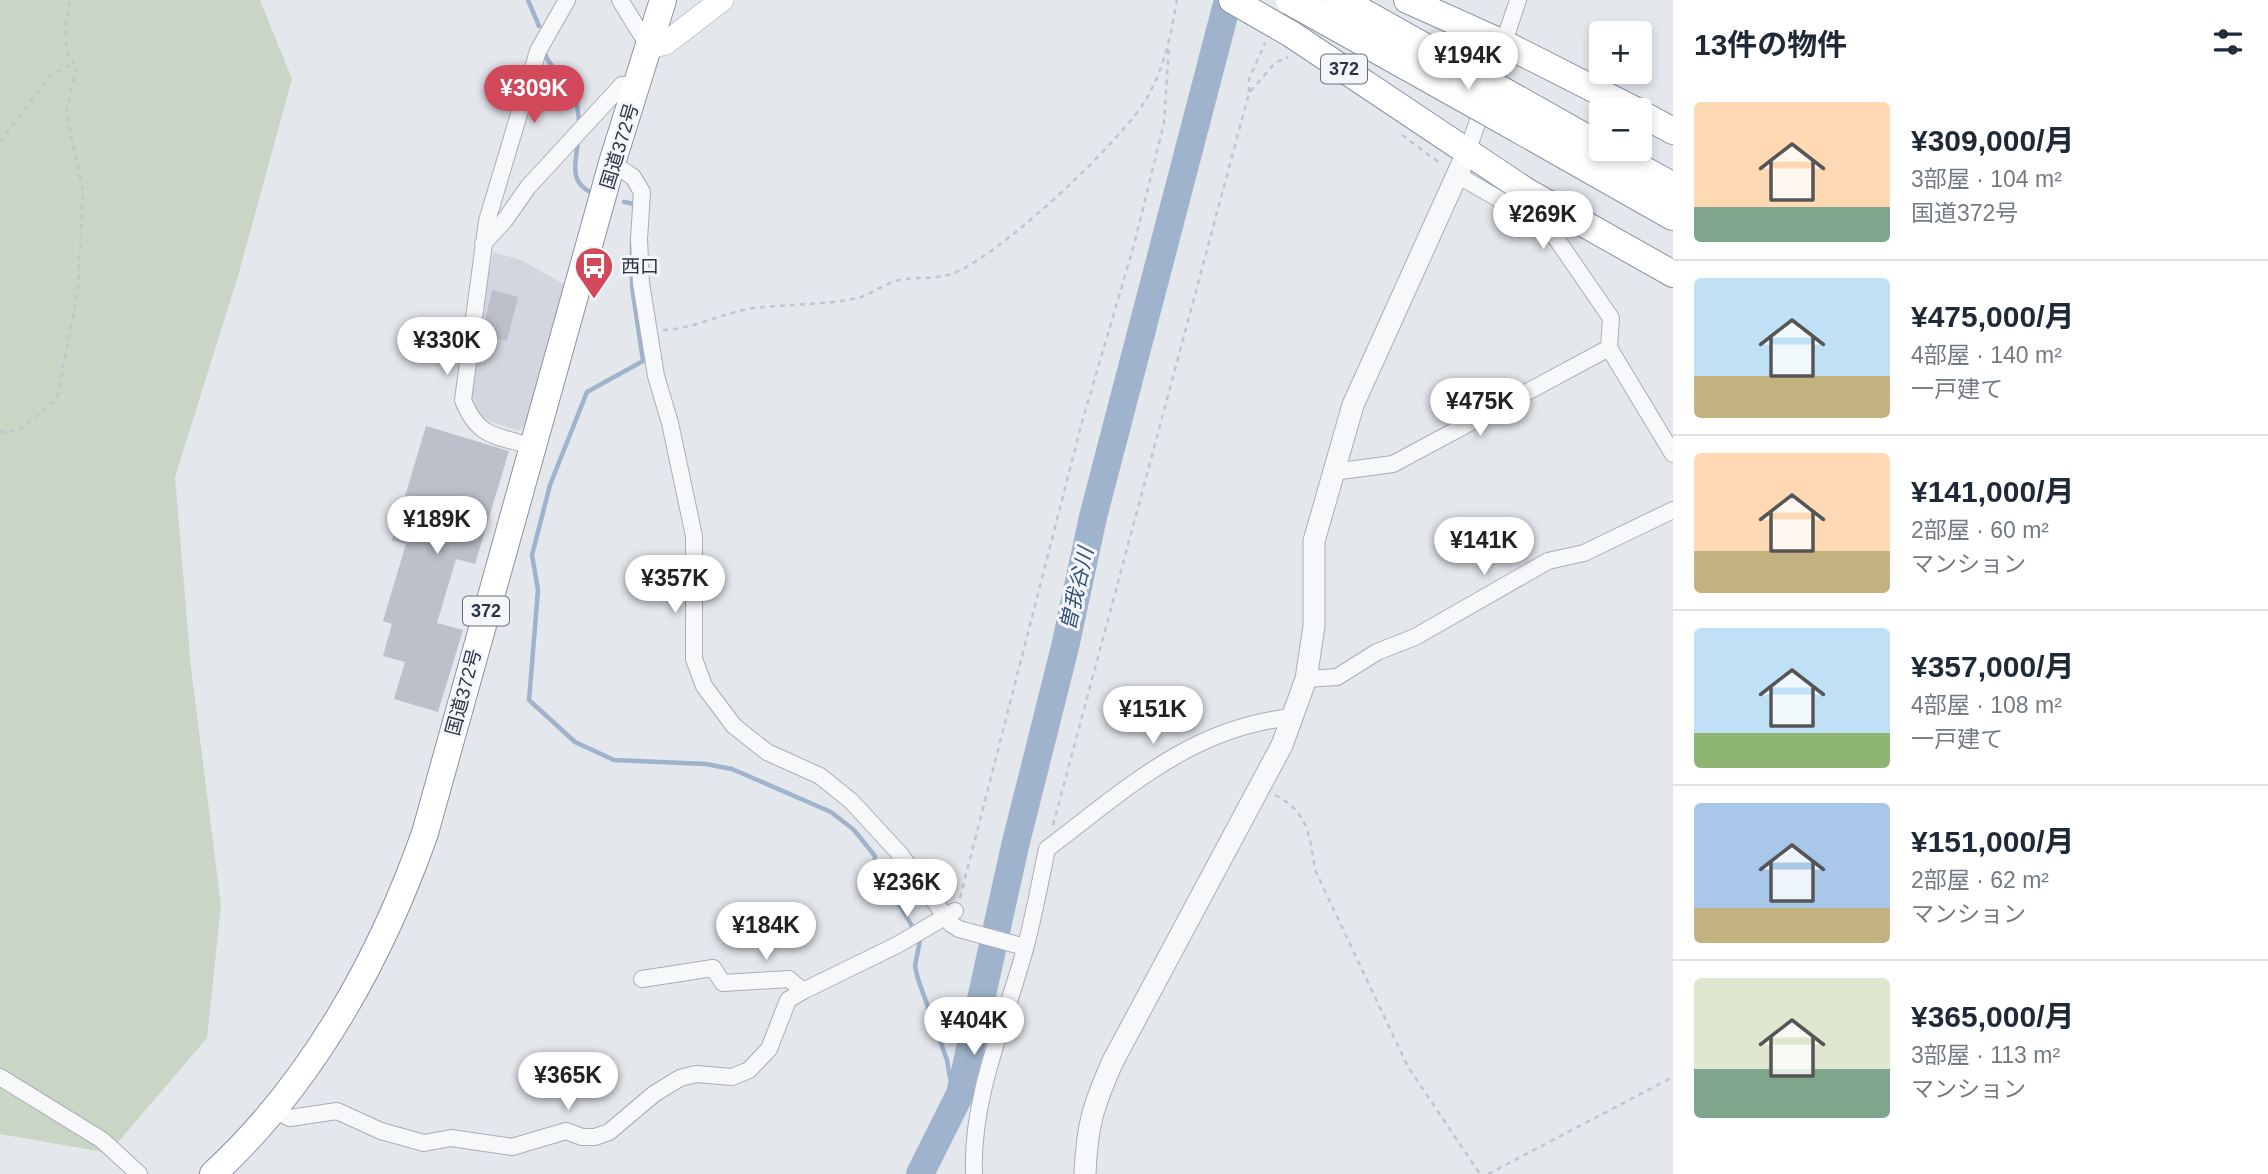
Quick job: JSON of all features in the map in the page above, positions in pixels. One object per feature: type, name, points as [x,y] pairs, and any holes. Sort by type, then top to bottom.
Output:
[{"type":"highway","name":"国道372号","points":[[213,1174],[243,1147],[275,1111],[377,952],[403,895],[425,833],[612,163],[663,0]]},
{"type":"highway","name":"372","points":[[1232,0],[1280,33],[1398,104],[1463,165],[1526,191],[1673,274]]},
{"type":"highway","points":[[1291,0],[1503,106],[1589,142]]},
{"type":"highway","points":[[1338,0],[1673,215]]},
{"type":"highway","points":[[1407,0],[1503,43],[1611,98]]},
{"type":"highway","points":[[1652,120],[1673,131]]},
{"type":"highway","points":[[1625,161],[1673,188]]},
{"type":"main road","points":[[649,47],[666,43],[722,0]]},
{"type":"street","points":[[534,446],[478,429],[463,400],[483,244],[493,198],[538,51],[567,0]]},
{"type":"street","points":[[620,0],[649,47]]},
{"type":"street","points":[[1085,1174],[1086,1135],[1094,1105],[1108,1072],[1293,718],[1306,679],[1314,626],[1314,541],[1353,405],[1463,165],[1518,0]]},
{"type":"street","points":[[483,244],[505,220],[528,187],[622,85],[638,84]]},
{"type":"street","points":[[612,163],[633,177],[642,192],[640,261],[648,329],[656,376],[670,423],[694,536],[694,659],[699,677],[721,710],[750,741],[776,757],[820,776],[850,801],[900,854],[945,918],[959,929],[1020,947]]},
{"type":"street","points":[[1463,165],[1549,228],[1611,318],[1609,348],[1673,454]]},
{"type":"street","points":[[1333,472],[1393,464],[1609,348]]},
{"type":"street","points":[[1306,679],[1338,677],[1377,652],[1415,637],[1548,561],[1584,553],[1673,510]]},
{"type":"street","points":[[974,1174],[973,1154],[981,1098],[1047,849],[1167,759],[1190,746],[1215,736],[1293,718]]},
{"type":"street","points":[[275,1111],[290,1118],[337,1111],[390,1135],[424,1143],[451,1138],[512,1147],[566,1130],[582,1137],[595,1137],[609,1132],[654,1094],[680,1077],[696,1074],[732,1077],[749,1070],[769,1049],[788,1000],[945,918]]},
{"type":"street","points":[[642,979],[713,968],[723,983],[789,979],[803,991]]},
{"type":"street","points":[[0,1077],[102,1140],[139,1174]]},
{"type":"path","points":[[0,432],[18,431],[57,399],[78,289],[83,191],[66,112],[77,66],[73,63],[65,36],[70,0]]},
{"type":"path","points":[[945,918],[1143,208],[1164,122],[1169,46],[1177,0]]},
{"type":"path","points":[[1047,849],[1249,93],[1249,79],[1280,33]]},
{"type":"path","points":[[1249,93],[1275,62],[1280,33]]},
{"type":"path","points":[[648,329],[683,329],[719,314],[859,297],[899,280],[949,275],[977,261],[1021,228],[1129,125],[1149,96],[1169,46]]},
{"type":"path","points":[[0,142],[49,77],[73,63]]},
{"type":"path","points":[[1401,134],[1463,165]]},
{"type":"path","points":[[1259,787],[1291,803],[1302,817],[1310,837],[1315,870],[1408,1067],[1480,1174]]},
{"type":"path","points":[[1488,1174],[1673,1077]]},
{"type":"shaded area","points":[[493,252],[521,260],[567,286],[529,423],[518,431],[481,418],[471,400],[477,339]]},
{"type":"green space","points":[[0,0],[260,0],[292,79],[238,276],[175,477],[191,668],[221,905],[207,1038],[109,1153],[0,1134]]},
{"type":"building","points":[[492,290],[518,297],[507,341],[482,334]]},
{"type":"building","points":[[426,426],[509,451],[475,564],[456,559],[437,623],[463,630],[438,712],[394,699],[405,662],[383,656],[392,624],[383,621],[406,544],[392,540]]},
{"type":"waterway","points":[[528,0],[539,26]]},
{"type":"waterway","name":"曽我谷川","points":[[920,1174],[960,1094],[1015,846],[1065,647],[1093,517],[1228,0]]},
{"type":"waterway","points":[[545,54],[571,85],[579,120]]},
{"type":"waterway","points":[[578,141],[576,178],[584,189],[592,193]]},
{"type":"waterway","points":[[624,202],[634,204],[634,208]]},
{"type":"waterway","points":[[632,238],[632,287],[643,361],[587,392],[550,485],[532,555],[538,590],[529,700],[575,742],[614,760],[706,764],[732,769],[831,812],[854,830],[875,856],[874,869],[886,881],[920,940],[915,966],[918,979],[947,1060],[950,1078],[960,1094]]},
{"type":"place","name":"西口","points":[[594,300]]}]
